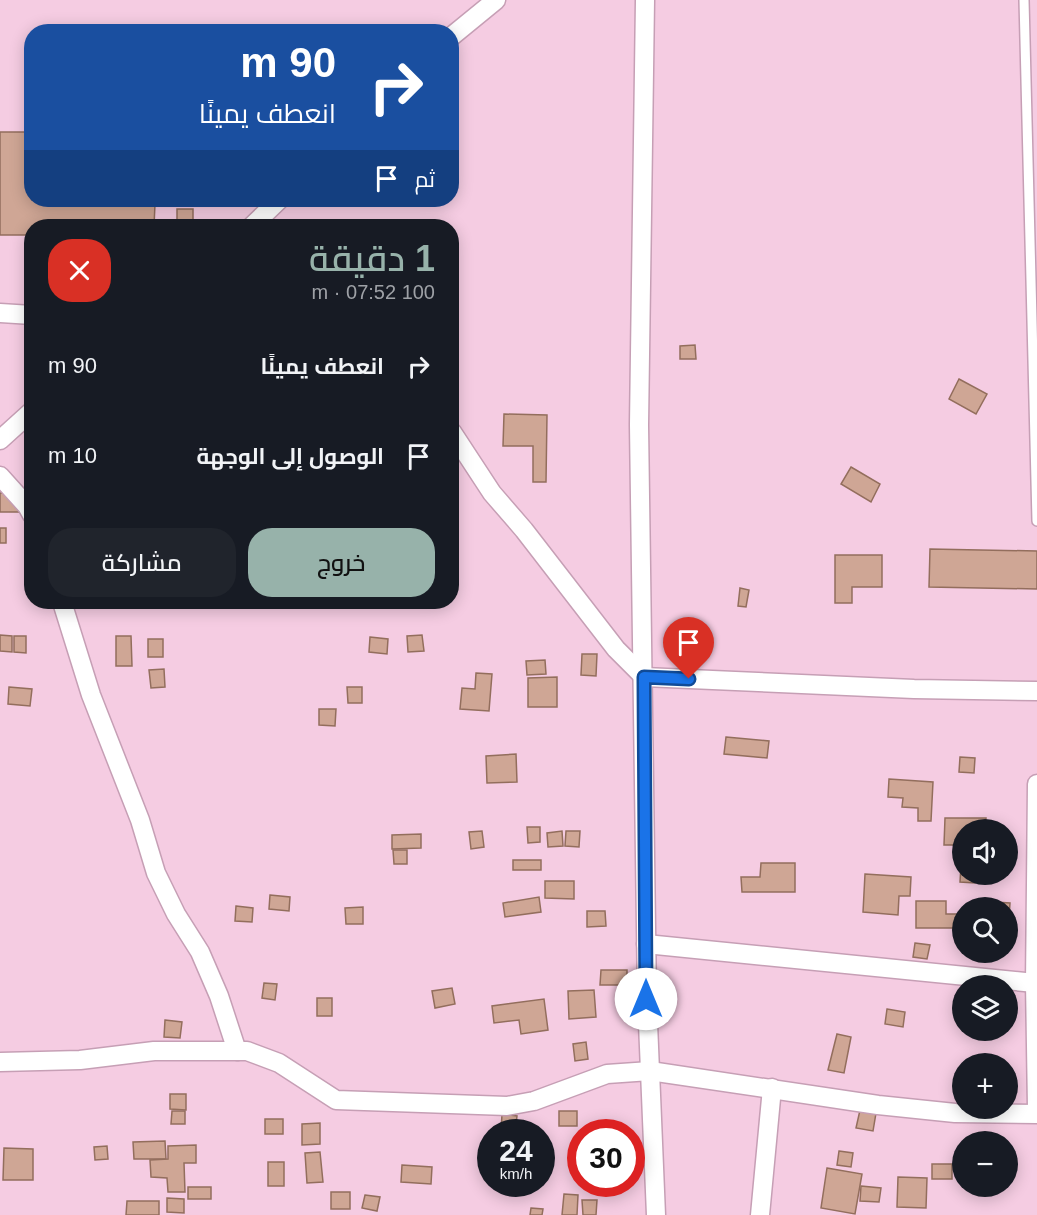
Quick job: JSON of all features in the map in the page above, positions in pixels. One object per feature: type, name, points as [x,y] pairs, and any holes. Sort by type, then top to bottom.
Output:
[{"type":"street","points":[[459,30],[496,0]]},
{"type":"street","points":[[645,0],[639,425],[646,944],[656,1215]]},
{"type":"street","points":[[259,219],[272,207]]},
{"type":"street","points":[[0,313],[24,314]]},
{"type":"street","points":[[0,440],[24,418]]},
{"type":"street","points":[[459,443],[492,493],[524,530],[616,650],[644,677],[914,689],[1037,691]]},
{"type":"street","points":[[0,476],[24,503]]},
{"type":"street","points":[[64,609],[91,695],[140,819],[156,873],[176,914],[200,952],[219,996],[237,1051]]},
{"type":"street","points":[[1037,784],[1035,983],[1037,1108]]},
{"type":"street","points":[[646,944],[1035,983]]},
{"type":"street","points":[[0,1062],[81,1060],[154,1051],[247,1051],[279,1063],[336,1100],[507,1106],[534,1101],[607,1074],[650,1071],[878,1105],[944,1112],[1037,1114]]},
{"type":"street","points":[[760,1215],[772,1088]]},
{"type":"lane","points":[[1024,0],[1037,521]]},
{"type":"building","points":[[0,132],[24,132],[24,207],[155,207],[154,219],[24,219],[24,235],[0,235]]},
{"type":"building","points":[[177,209],[193,209],[193,219],[177,219]]},
{"type":"building","points":[[695,345],[696,359],[680,359],[680,346]]},
{"type":"building","points":[[959,379],[987,394],[976,414],[949,399]]},
{"type":"building","points":[[504,414],[547,415],[546,482],[533,482],[533,446],[503,446]]},
{"type":"building","points":[[851,467],[880,484],[871,502],[841,484]]},
{"type":"building","points":[[0,493],[24,493],[24,512],[0,512]]},
{"type":"building","points":[[0,528],[6,528],[6,543],[0,543]]},
{"type":"building","points":[[930,549],[1037,551],[1037,589],[929,587]]},
{"type":"building","points":[[835,555],[882,555],[882,587],[852,587],[852,603],[835,603]]},
{"type":"building","points":[[740,588],[749,590],[746,607],[738,606]]},
{"type":"building","points":[[0,635],[12,636],[12,652],[0,651]]},
{"type":"building","points":[[422,635],[424,651],[408,652],[407,636]]},
{"type":"building","points":[[14,636],[26,636],[26,653],[14,652]]},
{"type":"building","points":[[116,636],[131,636],[132,666],[116,666]]},
{"type":"building","points":[[370,637],[388,639],[387,654],[369,652]]},
{"type":"building","points":[[148,639],[163,639],[163,657],[148,657]]},
{"type":"building","points":[[582,654],[597,654],[596,676],[581,675]]},
{"type":"building","points":[[545,660],[546,674],[527,675],[526,661]]},
{"type":"building","points":[[164,669],[165,687],[151,688],[149,670]]},
{"type":"building","points":[[476,673],[492,674],[489,711],[460,709],[462,688],[475,689]]},
{"type":"building","points":[[557,677],[557,707],[528,707],[528,678]]},
{"type":"building","points":[[9,687],[32,689],[30,706],[8,704]]},
{"type":"building","points":[[347,687],[362,687],[362,703],[348,703]]},
{"type":"building","points":[[319,709],[336,709],[335,726],[319,725]]},
{"type":"building","points":[[726,737],[769,741],[767,758],[724,754]]},
{"type":"building","points":[[516,754],[517,782],[487,783],[486,756]]},
{"type":"building","points":[[960,757],[975,758],[974,773],[959,772]]},
{"type":"building","points":[[889,779],[933,782],[931,821],[918,821],[918,808],[902,807],[903,798],[888,797]]},
{"type":"building","points":[[945,818],[986,818],[952,819],[952,845],[944,845]]},
{"type":"building","points":[[527,827],[540,827],[540,842],[528,843]]},
{"type":"building","points":[[482,831],[484,847],[471,849],[469,832]]},
{"type":"building","points":[[562,831],[563,846],[548,847],[547,833]]},
{"type":"building","points":[[566,831],[580,831],[579,847],[565,846]]},
{"type":"building","points":[[421,834],[421,848],[392,849],[392,835]]},
{"type":"building","points":[[393,850],[407,850],[407,864],[394,864]]},
{"type":"building","points":[[513,860],[541,860],[541,870],[513,870]]},
{"type":"building","points":[[761,863],[795,863],[795,892],[742,892],[741,877],[760,877]]},
{"type":"building","points":[[865,874],[911,877],[910,896],[899,896],[898,915],[863,912]]},
{"type":"building","points":[[545,881],[574,881],[574,899],[545,898]]},
{"type":"building","points":[[270,895],[290,897],[289,911],[269,909]]},
{"type":"building","points":[[539,897],[541,912],[505,917],[503,903]]},
{"type":"building","points":[[916,901],[946,901],[946,914],[952,914],[952,928],[916,928]]},
{"type":"building","points":[[236,906],[253,908],[252,922],[235,921]]},
{"type":"building","points":[[363,907],[363,924],[346,924],[345,908]]},
{"type":"building","points":[[587,911],[605,911],[606,926],[587,927]]},
{"type":"building","points":[[915,943],[930,945],[927,959],[913,957]]},
{"type":"building","points":[[601,970],[627,970],[627,985],[600,985]]},
{"type":"building","points":[[264,983],[277,984],[275,1000],[262,998]]},
{"type":"building","points":[[452,988],[455,1004],[435,1008],[432,991]]},
{"type":"building","points":[[594,990],[596,1017],[569,1019],[568,991]]},
{"type":"building","points":[[317,998],[332,998],[332,1016],[317,1016]]},
{"type":"building","points":[[544,999],[548,1030],[521,1034],[519,1020],[494,1023],[492,1006]]},
{"type":"building","points":[[887,1009],[905,1012],[903,1027],[885,1024]]},
{"type":"building","points":[[165,1020],[182,1022],[180,1038],[164,1037]]},
{"type":"building","points":[[837,1034],[851,1037],[844,1073],[828,1070]]},
{"type":"building","points":[[586,1042],[588,1059],[575,1061],[573,1044]]},
{"type":"building","points":[[170,1094],[186,1094],[186,1110],[170,1109]]},
{"type":"building","points":[[860,1110],[876,1113],[873,1131],[856,1128]]},
{"type":"building","points":[[172,1111],[185,1111],[185,1124],[171,1124]]},
{"type":"building","points":[[559,1111],[577,1111],[577,1119],[567,1119],[567,1126],[559,1126]]},
{"type":"building","points":[[502,1114],[517,1116],[517,1119],[502,1119]]},
{"type":"building","points":[[265,1119],[283,1119],[283,1134],[265,1134]]},
{"type":"building","points":[[320,1123],[320,1144],[302,1145],[302,1124]]},
{"type":"building","points":[[165,1141],[166,1159],[134,1159],[133,1142]]},
{"type":"building","points":[[196,1145],[196,1163],[184,1163],[185,1192],[168,1192],[167,1178],[151,1177],[150,1160],[168,1159],[168,1146]]},
{"type":"building","points":[[107,1146],[108,1159],[95,1160],[94,1147]]},
{"type":"building","points":[[4,1148],[33,1149],[33,1180],[3,1180]]},
{"type":"building","points":[[839,1151],[853,1153],[851,1167],[837,1165]]},
{"type":"building","points":[[320,1152],[323,1182],[307,1183],[305,1153]]},
{"type":"building","points":[[268,1162],[284,1162],[284,1186],[268,1186]]},
{"type":"building","points":[[932,1164],[952,1164],[952,1179],[932,1179]]},
{"type":"building","points":[[402,1165],[432,1167],[431,1184],[401,1182]]},
{"type":"building","points":[[827,1168],[862,1174],[855,1214],[821,1208]]},
{"type":"building","points":[[898,1177],[927,1178],[926,1208],[897,1207]]},
{"type":"building","points":[[861,1186],[881,1188],[879,1202],[860,1201]]},
{"type":"building","points":[[188,1187],[211,1187],[211,1199],[188,1199]]},
{"type":"building","points":[[331,1192],[350,1192],[350,1209],[331,1209]]},
{"type":"building","points":[[564,1194],[567,1194],[567,1197],[578,1197],[577,1215],[562,1215]]},
{"type":"building","points":[[365,1195],[380,1197],[377,1211],[362,1208]]},
{"type":"building","points":[[167,1198],[184,1199],[184,1213],[167,1212]]},
{"type":"building","points":[[582,1200],[597,1200],[596,1215],[583,1215]]},
{"type":"building","points":[[127,1201],[159,1201],[159,1215],[126,1215]]},
{"type":"building","points":[[531,1208],[543,1209],[542,1215],[530,1215]]},
{"type":"route","points":[[646,999],[644,677],[689,679]]}]
